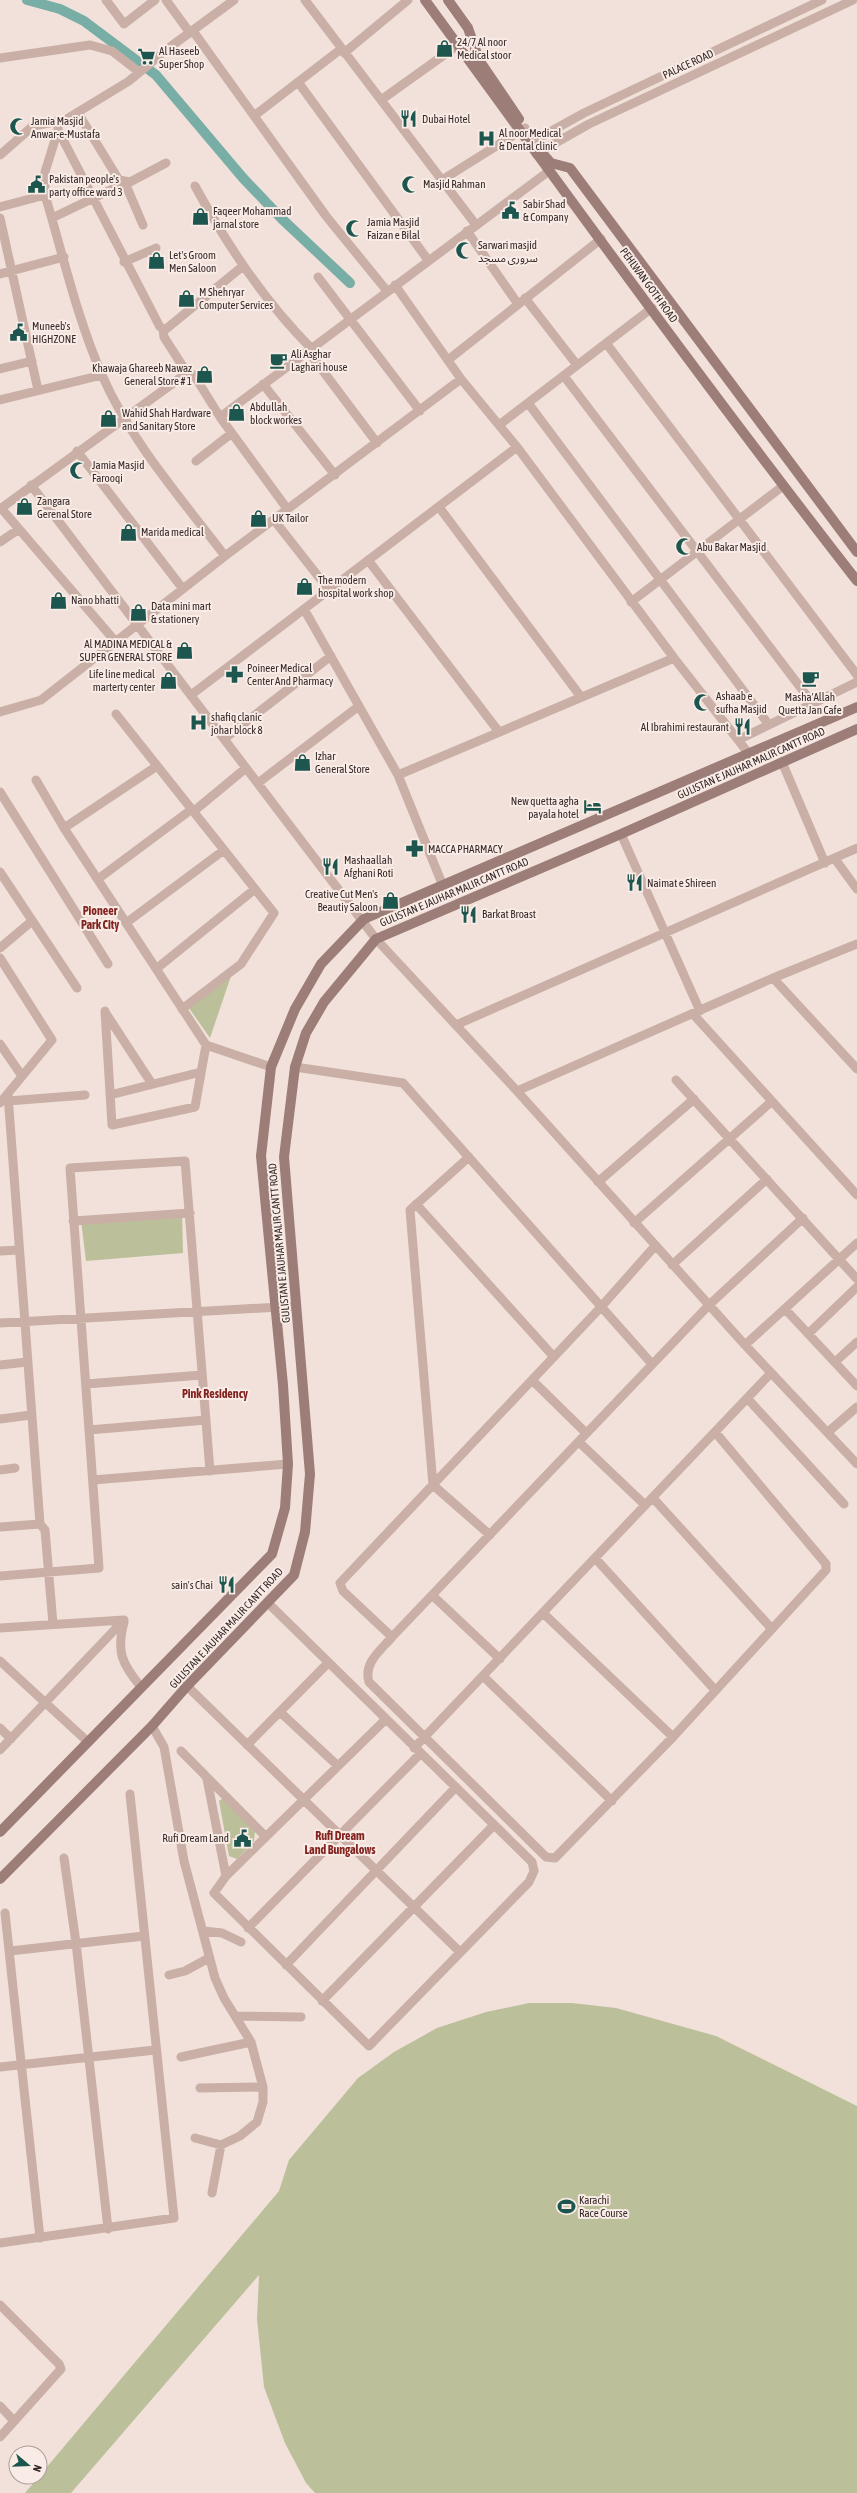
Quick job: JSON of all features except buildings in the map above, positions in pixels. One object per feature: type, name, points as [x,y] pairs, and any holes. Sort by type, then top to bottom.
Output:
[{"type":"main road","name":"PEHLWAN GOTH ROAD","points":[[425,0],[539,153],[549,171],[783,486],[857,581]]},
{"type":"main road","name":"PEHLWAN GOTH ROAD","points":[[448,0],[468,28],[479,60],[522,130]]},
{"type":"main road","name":"PEHLWAN GOTH ROAD","points":[[539,153],[551,163],[570,168],[857,552]]},
{"type":"main road","name":"GULISTAN E JAUHAR MALIR CANTT ROAD","points":[[0,1832],[272,1554],[285,1508],[288,1464],[261,1156],[271,1067],[295,1008],[320,964],[364,919],[857,707]]},
{"type":"main road","name":"GULISTAN E JAUHAR MALIR CANTT ROAD","points":[[0,1879],[152,1726],[187,1686],[294,1575],[305,1532],[310,1474],[284,1157],[295,1067],[306,1033],[324,1002],[376,939],[621,834],[857,729]]},
{"type":"street","points":[[106,0],[124,24],[155,0]]},
{"type":"street","points":[[166,0],[254,116],[326,216],[387,291]]},
{"type":"street","points":[[0,155],[33,126],[58,126],[129,81],[234,0]]},
{"type":"street","points":[[304,0],[476,225]]},
{"type":"street","points":[[254,116],[298,82],[343,51],[408,0]]},
{"type":"street","name":"PALACE ROAD","points":[[531,143],[584,113],[822,0]]},
{"type":"street","name":"PALACE ROAD","points":[[539,153],[589,124],[853,0]]},
{"type":"street","points":[[380,100],[458,45]]},
{"type":"street","points":[[0,58],[90,46],[112,51],[144,68]]},
{"type":"street","points":[[298,82],[428,260]]},
{"type":"street","points":[[78,113],[119,180],[125,183],[143,225]]},
{"type":"street","points":[[58,126],[45,172],[46,195],[64,257],[102,375],[124,418],[146,451],[224,556]]},
{"type":"street","points":[[58,126],[95,198],[124,262],[163,329],[164,337],[187,372],[194,375],[220,417],[288,510]]},
{"type":"street","points":[[442,180],[522,130]]},
{"type":"street","points":[[52,218],[166,163]]},
{"type":"street","points":[[220,417],[549,171]]},
{"type":"street","points":[[195,186],[219,229],[243,266],[291,328],[310,349],[377,443]]},
{"type":"street","points":[[0,207],[46,195]]},
{"type":"street","points":[[0,218],[13,270],[38,390]]},
{"type":"street","points":[[467,231],[521,301],[577,365]]},
{"type":"street","points":[[448,360],[600,239]]},
{"type":"street","points":[[124,262],[156,248]]},
{"type":"street","points":[[0,274],[64,257]]},
{"type":"street","points":[[163,329],[166,330],[243,266]]},
{"type":"street","points":[[318,277],[420,410]]},
{"type":"street","points":[[395,286],[462,379],[517,447],[631,602],[749,754]]},
{"type":"street","points":[[499,425],[652,308]]},
{"type":"street","points":[[606,343],[738,520],[857,675]]},
{"type":"street","points":[[0,369],[32,361]]},
{"type":"street","points":[[115,641],[1,508],[187,372]]},
{"type":"street","points":[[0,400],[102,375]]},
{"type":"street","points":[[564,376],[813,704]]},
{"type":"street","points":[[1,709],[41,700],[224,556],[288,510],[462,379]]},
{"type":"street","points":[[263,384],[335,475]]},
{"type":"street","points":[[528,403],[769,725]]},
{"type":"street","points":[[196,461],[232,433]]},
{"type":"street","points":[[191,695],[368,560],[439,508],[517,447]]},
{"type":"street","points":[[77,451],[183,589]]},
{"type":"street","points":[[31,485],[246,768],[364,919],[376,939],[517,1091],[745,1345],[857,1464]]},
{"type":"street","points":[[631,602],[783,486]]},
{"type":"street","points":[[439,508],[581,697]]},
{"type":"street","points":[[274,520],[329,590]]},
{"type":"street","points":[[0,542],[19,529]]},
{"type":"street","points":[[368,560],[500,732]]},
{"type":"street","points":[[304,609],[398,775],[443,886]]},
{"type":"street","points":[[224,739],[331,656]]},
{"type":"street","points":[[398,775],[674,658]]},
{"type":"street","points":[[738,740],[857,682]]},
{"type":"street","points":[[258,783],[359,706]]},
{"type":"street","points":[[116,714],[274,913],[241,964],[182,1009]]},
{"type":"street","points":[[782,762],[825,864]]},
{"type":"street","points":[[64,828],[157,766]]},
{"type":"street","points":[[98,879],[193,810],[246,768]]},
{"type":"street","points":[[36,780],[64,828],[206,1045],[271,1067]]},
{"type":"street","points":[[0,792],[108,964]]},
{"type":"street","points":[[621,834],[666,934],[696,1013],[771,1102],[857,1195]]},
{"type":"street","points":[[456,1025],[825,864],[857,848]]},
{"type":"street","points":[[126,923],[224,850]]},
{"type":"street","points":[[836,859],[857,889]]},
{"type":"street","points":[[0,872],[77,988]]},
{"type":"street","points":[[156,969],[255,889]]},
{"type":"street","points":[[0,948],[32,921]]},
{"type":"street","points":[[517,1091],[773,978],[857,944]]},
{"type":"street","points":[[0,958],[52,1040],[22,1076],[5,1100],[19,1250],[40,1524],[45,1530],[53,1624]]},
{"type":"street","points":[[773,978],[857,1069]]},
{"type":"street","points":[[152,1084],[105,1011],[112,1125],[195,1107],[206,1045]]},
{"type":"street","points":[[0,1044],[22,1076]]},
{"type":"street","points":[[295,1067],[403,1083],[652,1364]]},
{"type":"street","points":[[110,1094],[201,1072]]},
{"type":"street","points":[[676,1080],[857,1279]]},
{"type":"street","points":[[5,1100],[85,1095]]},
{"type":"street","points":[[598,1182],[694,1099]]},
{"type":"street","points":[[634,1223],[771,1102]]},
{"type":"street","points":[[469,1157],[410,1210],[433,1485],[490,1535]]},
{"type":"street","points":[[0,1576],[99,1568],[70,1168],[181,1160],[185,1161],[187,1166],[210,1471]]},
{"type":"street","points":[[672,1265],[767,1179]]},
{"type":"street","points":[[416,1204],[554,1357]]},
{"type":"street","points":[[73,1221],[190,1213]]},
{"type":"street","points":[[715,1432],[826,1564],[826,1570],[673,1737],[612,1801],[555,1858],[550,1859],[546,1857],[424,1738],[369,1682],[367,1674],[370,1663],[392,1637],[709,1305],[803,1218]]},
{"type":"street","points":[[745,1345],[857,1243]]},
{"type":"street","points":[[392,1637],[344,1591],[340,1583],[601,1307],[655,1246]]},
{"type":"street","points":[[0,1251],[19,1250]]},
{"type":"street","points":[[808,1334],[857,1287]]},
{"type":"street","points":[[0,1323],[296,1306]]},
{"type":"street","points":[[785,1309],[857,1386]]},
{"type":"street","points":[[836,1362],[857,1342]]},
{"type":"street","points":[[0,1365],[27,1362]]},
{"type":"street","points":[[248,1928],[340,1836],[418,1751],[424,1738],[771,1373]]},
{"type":"street","points":[[86,1384],[202,1375]]},
{"type":"street","points":[[532,1380],[586,1434]]},
{"type":"street","points":[[747,1398],[844,1504]]},
{"type":"street","points":[[828,1432],[857,1407]]},
{"type":"street","points":[[0,1419],[32,1415]]},
{"type":"street","points":[[89,1430],[206,1420]]},
{"type":"street","points":[[579,1442],[645,1505]]},
{"type":"street","points":[[93,1480],[288,1464]]},
{"type":"street","points":[[0,1470],[15,1468]]},
{"type":"street","points":[[653,1498],[772,1629]]},
{"type":"street","points":[[0,1527],[40,1524]]},
{"type":"street","points":[[595,1558],[715,1690]]},
{"type":"street","points":[[432,1595],[500,1659]]},
{"type":"street","points":[[268,1603],[532,1862],[534,1871],[529,1882],[371,2046],[367,2045],[214,1893],[226,1876],[386,1720]]},
{"type":"street","points":[[543,1612],[673,1737]]},
{"type":"street","points":[[124,1620],[120,1638],[121,1656],[127,1670],[141,1688]]},
{"type":"street","points":[[0,1628],[124,1620]]},
{"type":"street","points":[[0,1750],[124,1620]]},
{"type":"street","points":[[0,1661],[88,1742]]},
{"type":"street","points":[[247,1745],[328,1663]]},
{"type":"street","points":[[483,1676],[612,1801]]},
{"type":"street","points":[[187,1686],[303,1801],[460,1952]]},
{"type":"street","points":[[280,1712],[338,1766]]},
{"type":"street","points":[[152,1726],[164,1747],[184,1861],[204,1931],[209,1958],[224,1998],[251,2042],[263,2087],[263,2102],[257,2122],[240,2136],[222,2145],[195,2138]]},
{"type":"street","points":[[0,1728],[11,1739]]},
{"type":"street","points":[[181,1751],[266,1837]]},
{"type":"street","points":[[207,1779],[226,1876]]},
{"type":"street","points":[[286,1965],[377,1872],[456,1788]]},
{"type":"street","points":[[0,2243],[108,2229],[174,2218],[130,1794]]},
{"type":"street","points":[[322,2001],[494,1825]]},
{"type":"street","points":[[64,1858],[76,1943],[108,2229]]},
{"type":"street","points":[[5,1913],[40,2238]]},
{"type":"street","points":[[204,1931],[222,1933],[241,1942]]},
{"type":"street","points":[[10,1951],[144,1936]]},
{"type":"street","points":[[169,1975],[186,1971],[209,1958]]},
{"type":"street","points":[[235,2016],[301,2017]]},
{"type":"street","points":[[181,2057],[251,2042]]},
{"type":"street","points":[[0,2066],[156,2050]]},
{"type":"street","points":[[200,2088],[263,2087]]},
{"type":"street","points":[[212,2192],[222,2145]]},
{"type":"street","points":[[0,2305],[59,2364],[61,2370],[0,2437]]},
{"type":"street","points":[[0,2406],[14,2421]]},
{"type":"green space","points":[[231,976],[210,1038],[189,1008]]},
{"type":"green space","points":[[182,1210],[183,1253],[86,1261],[81,1220]]},
{"type":"green space","points":[[223,1798],[255,1831],[254,1841],[237,1859],[229,1856],[219,1801]]},
{"type":"green space","name":"Karachi Race Course","points":[[529,2003],[572,2003],[616,2008],[716,2036],[857,2106],[857,2493],[315,2493],[306,2483],[285,2443],[264,2387],[257,2319],[259,2275],[71,2493],[25,2493],[32,2485],[48,2485],[48,2466],[279,2191],[289,2160],[358,2078],[394,2052],[437,2028],[486,2012]]},
{"type":"waterway","points":[[27,0],[60,9],[84,21],[156,75],[243,178],[282,219],[350,283]]},
{"type":"place","name":"24/7 Al noor Medical stoor","points":[[444,48]]},
{"type":"place","name":"Al Haseeb Super Shop","points":[[146,57]]},
{"type":"place","name":"Dubai Hotel","points":[[409,119]]},
{"type":"place","name":"Jamia Masjid Anwar-e-Mustafa","points":[[18,127]]},
{"type":"place","name":"Al noor Medical & Dental clinic","points":[[486,139]]},
{"type":"place","name":"Masjid Rahman","points":[[410,184]]},
{"type":"place","name":"Pakistan people's party office ward 3","points":[[36,185]]},
{"type":"place","name":"Sabir Shad & Company","points":[[510,210]]},
{"type":"place","name":"Faqeer Mohammad jarnal store","points":[[200,217]]},
{"type":"place","name":"Jamia Masjid Faizan e Bilal","points":[[354,228]]},
{"type":"place","name":"Sarwari masjid سروری مسجد","points":[[465,251]]},
{"type":"place","name":"Let's Groom Men Saloon","points":[[156,261]]},
{"type":"place","name":"M Shehryar Computer Services","points":[[186,298]]},
{"type":"place","name":"Muneeb's HIGHZONE","points":[[19,332]]},
{"type":"place","name":"Ali Asghar Laghari house","points":[[278,360]]},
{"type":"place","name":"Khawaja Ghareeb Nawaz General Store # 1","points":[[205,374]]},
{"type":"place","name":"Abdullah block workes","points":[[237,413]]},
{"type":"place","name":"Wahid Shah Hardware and Sanitary Store","points":[[109,419]]},
{"type":"place","name":"Jamia Masjid Farooqi","points":[[79,471]]},
{"type":"place","name":"Zangara Gerenal Store","points":[[24,507]]},
{"type":"place","name":"UK Tailor","points":[[259,518]]},
{"type":"place","name":"Marida medical","points":[[128,532]]},
{"type":"place","name":"Abu Bakar Masjid","points":[[684,547]]},
{"type":"place","name":"The modern hospital work shop","points":[[305,586]]},
{"type":"place","name":"Nano bhatti","points":[[58,600]]},
{"type":"place","name":"Data mini mart & stationery","points":[[138,612]]},
{"type":"place","name":"Al MADINA MEDICAL & SUPER GENERAL STORE","points":[[185,650]]},
{"type":"place","name":"Poineer Medical Center And Pharmacy","points":[[234,674]]},
{"type":"place","name":"Masha'Allah Quetta Jan Cafe","points":[[810,679]]},
{"type":"place","name":"Life line medical marterty center","points":[[168,680]]},
{"type":"place","name":"Ashaab e sufha Masjid","points":[[703,702]]},
{"type":"place","name":"shafiq clanic johar block 8","points":[[198,723]]},
{"type":"place","name":"Al Ibrahimi restaurant","points":[[742,727]]},
{"type":"place","name":"Izhar General Store","points":[[302,762]]},
{"type":"place","name":"New quetta agha payala hotel","points":[[592,807]]},
{"type":"place","name":"MACCA PHARMACY","points":[[415,849]]},
{"type":"place","name":"Mashaallah Afghani Roti","points":[[331,866]]},
{"type":"place","name":"Naimat e Shireen","points":[[634,883]]},
{"type":"place","name":"Creative Cut Men's Beautiy Saloon","points":[[391,900]]},
{"type":"place","name":"Barkat Broast","points":[[469,914]]},
{"type":"place","name":"sain's Chai","points":[[226,1585]]},
{"type":"place","name":"Rufi Dream Land","points":[[242,1838]]},
{"type":"place","name":"Karachi Race Course","points":[[566,2206]]},
{"type":"district","name":"Pioneer Park City","points":[[100,918]]},
{"type":"district","name":"Pink Residency","points":[[215,1394]]},
{"type":"district","name":"Rufi Dream Land Bungalows","points":[[340,1843]]}]
